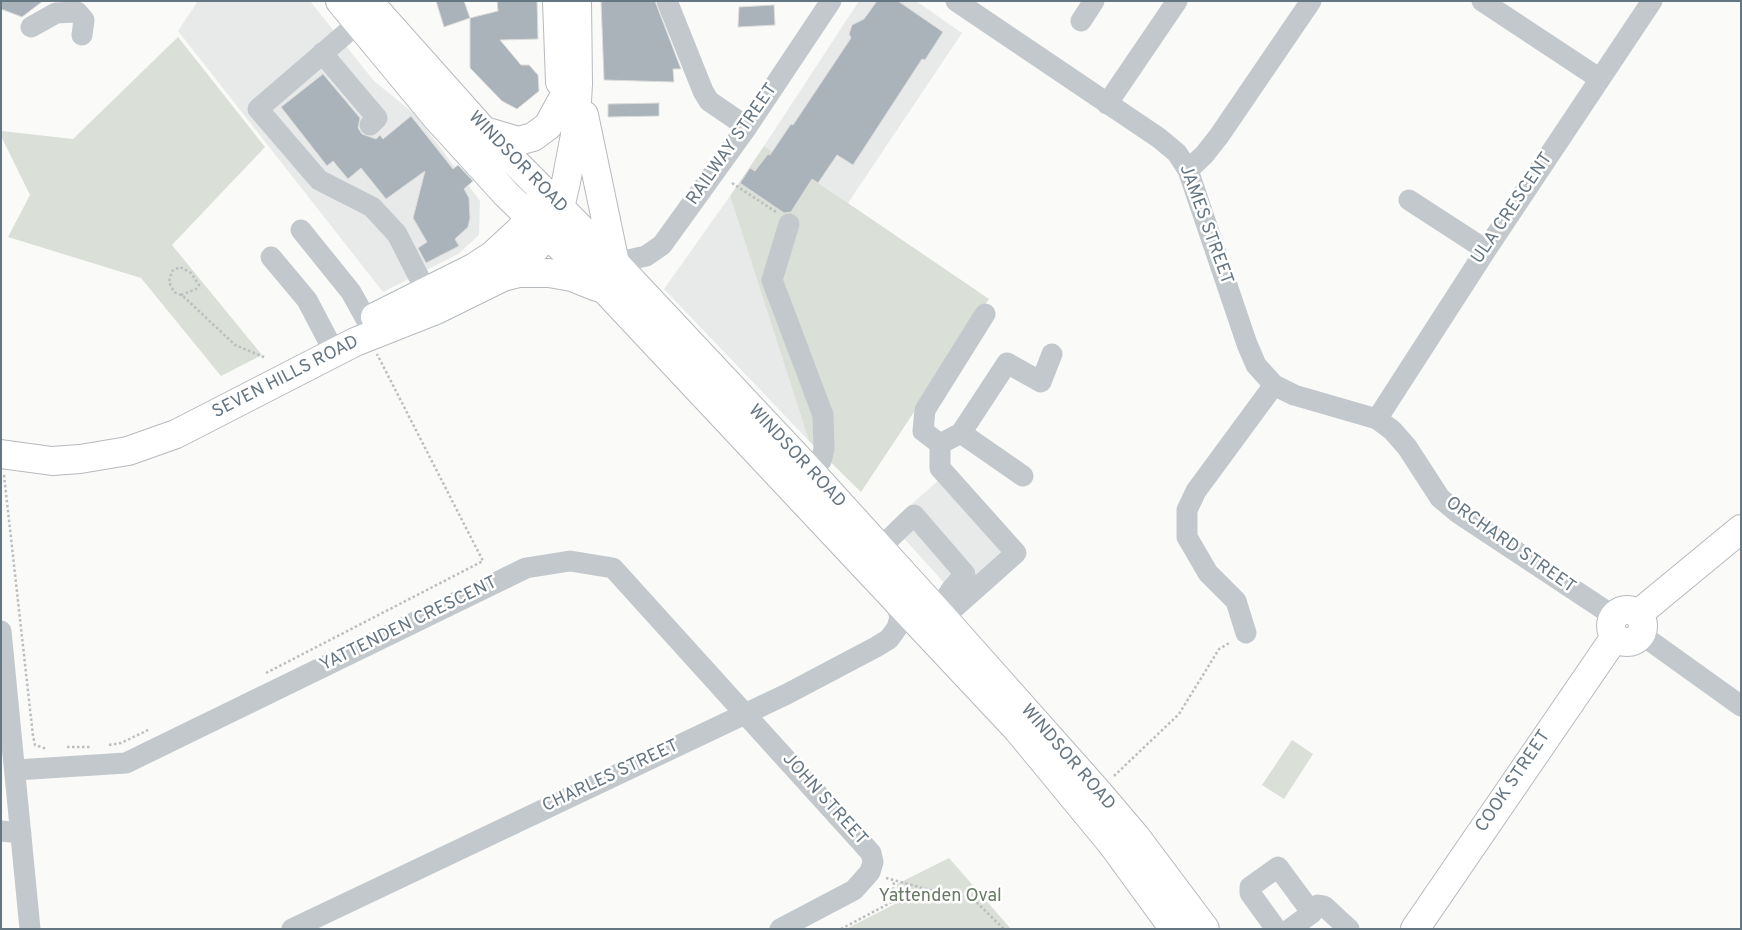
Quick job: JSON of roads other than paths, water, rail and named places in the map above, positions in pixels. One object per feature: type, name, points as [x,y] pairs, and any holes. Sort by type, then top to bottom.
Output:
[{"type":"main road","name":"WINDSOR ROAD","points":[[340,1],[361,8],[615,263],[811,472],[1108,804],[1168,878],[1205,929]]},
{"type":"main road","points":[[557,1],[569,93],[615,263]]},
{"type":"main road","points":[[539,225],[552,200],[557,147],[569,93],[577,1]]},
{"type":"main road","name":"WINDSOR ROAD","points":[[361,8],[436,117],[539,225],[607,292],[1018,730],[1112,844],[1174,929]]},
{"type":"main road","points":[[483,130],[518,141],[533,137],[548,126],[569,93]]},
{"type":"main road","name":"SEVEN HILLS ROAD","points":[[2,464],[80,459],[136,448],[176,434],[355,342],[436,310],[501,278],[523,262],[539,225]]},
{"type":"main road","name":"SEVEN HILLS ROAD","points":[[1,439],[52,444],[88,443],[130,435],[173,420],[473,268],[494,255],[521,228],[539,225]]},
{"type":"main road","points":[[501,278],[519,273],[560,274],[607,292]]},
{"type":"main road","name":"COOK STREET","points":[[1414,929],[1627,625],[1741,529]]},
{"type":"street","points":[[667,1],[703,92],[709,101],[747,127]]},
{"type":"street","name":"RAILWAY STREET","points":[[615,263],[653,253],[674,228],[747,127],[831,1]]},
{"type":"street","name":"JAMES STREET","points":[[956,1],[1159,138],[1177,153],[1188,170],[1247,344],[1256,365],[1274,385],[1294,395],[1377,418]]},
{"type":"street","points":[[1081,20],[1094,1]]},
{"type":"street","points":[[1188,170],[1204,155],[1219,136],[1312,1]]},
{"type":"street","points":[[1482,1],[1600,79]]},
{"type":"street","name":"ULA CRESCENT","points":[[1377,418],[1652,1]]},
{"type":"street","points":[[1107,104],[1170,4]]},
{"type":"street","points":[[361,8],[322,53],[258,109],[319,180],[372,207],[398,234],[426,291]]},
{"type":"street","points":[[31,26],[56,13],[77,12],[84,20],[82,35]]},
{"type":"street","points":[[322,53],[377,118],[370,125]]},
{"type":"street","points":[[1409,200],[1486,250]]},
{"type":"street","points":[[789,224],[772,280],[823,415],[824,449],[821,461],[811,472]]},
{"type":"street","points":[[301,230],[351,292],[367,321]]},
{"type":"street","points":[[271,257],[307,300],[328,340]]},
{"type":"street","points":[[940,444],[923,431],[925,410],[986,314]]},
{"type":"street","points":[[940,444],[960,433],[1007,363],[1041,382],[1052,354]]},
{"type":"street","points":[[1246,634],[1236,601],[1208,573],[1187,537],[1187,510],[1196,491],[1274,385]]},
{"type":"street","name":"ORCHARD STREET","points":[[1377,418],[1392,430],[1407,447],[1440,498],[1458,513],[1649,640],[1741,706]]},
{"type":"street","points":[[960,433],[1023,476]]},
{"type":"street","points":[[940,444],[940,468],[1016,553],[940,614]]},
{"type":"street","points":[[880,548],[914,515],[965,574],[951,590],[940,614]]},
{"type":"street","name":"YATTENDEN CRESCENT","points":[[16,770],[126,763],[526,568],[570,561],[613,568],[749,717]]},
{"type":"street","name":"CHARLES STREET","points":[[292,929],[749,717],[889,640],[897,628],[900,617],[896,600]]},
{"type":"street","points":[[2,637],[16,770],[11,832],[30,929]]},
{"type":"street","name":"JOHN STREET","points":[[749,717],[871,853],[873,862],[870,872],[854,890],[780,929]]},
{"type":"street","points":[[1276,929],[1250,893],[1250,887],[1278,867],[1312,913]]},
{"type":"street","points":[[1290,929],[1312,913],[1318,905],[1324,906],[1349,929]]},
{"type":"park label","name":"Yattenden Oval","points":[[940,897]]}]
